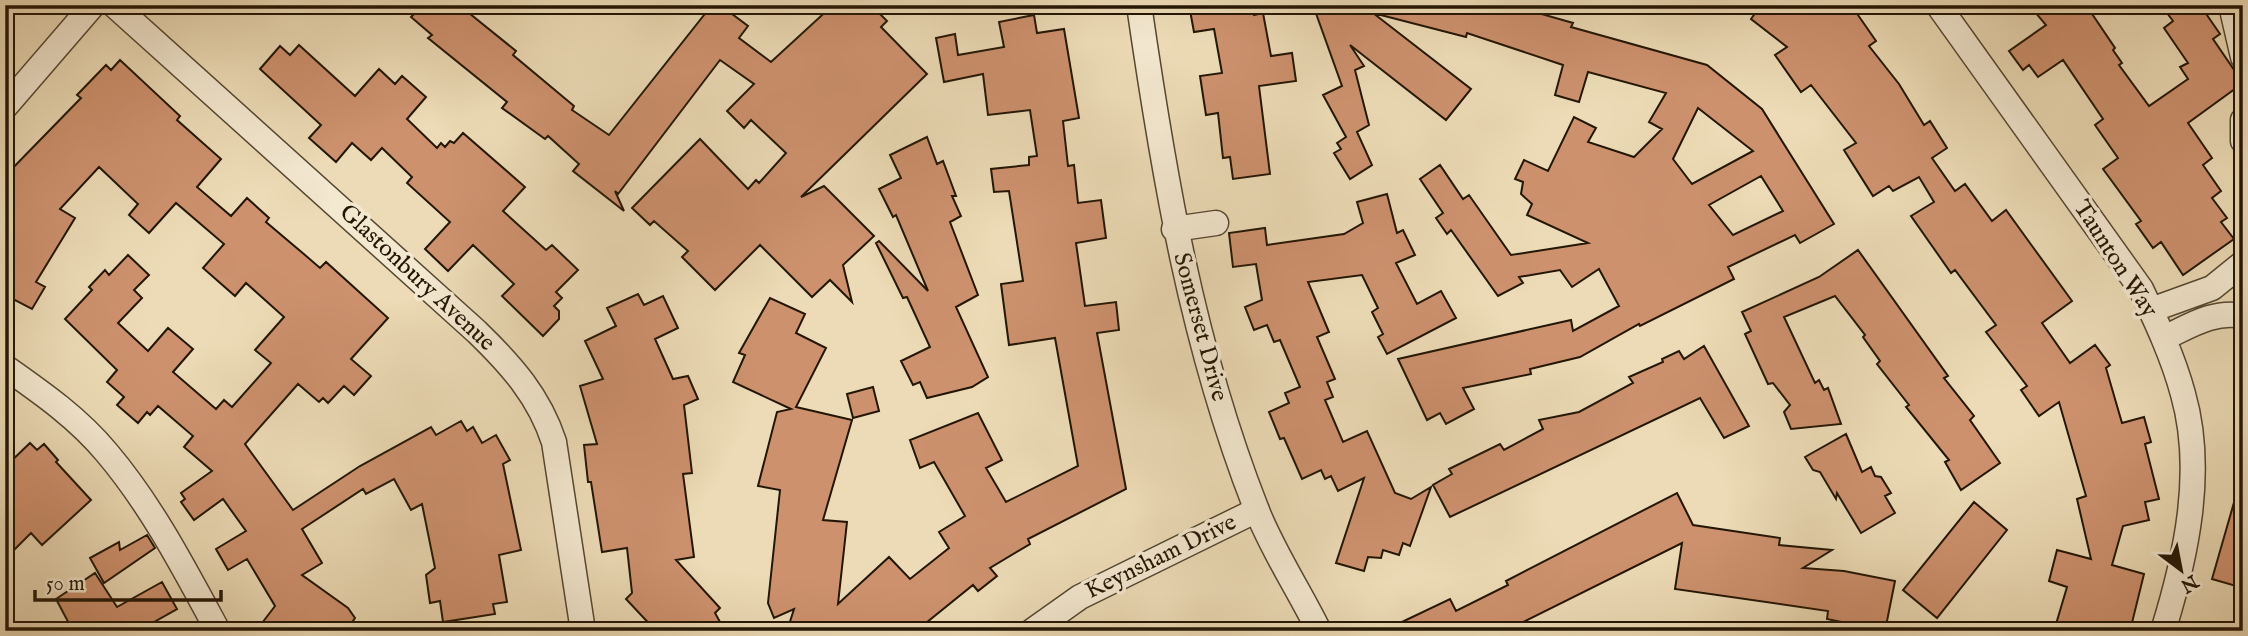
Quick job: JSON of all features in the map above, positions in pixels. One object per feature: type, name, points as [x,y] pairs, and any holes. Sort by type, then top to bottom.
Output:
[{"type":"street","points":[[5,107],[93,5]]},
{"type":"street","name":"Glastonbury Avenue","points":[[114,5],[458,314],[523,380],[546,419],[554,442],[583,631]]},
{"type":"street","name":"Somerset Drive","points":[[1139,5],[1174,229],[1202,345],[1257,510],[1319,631]]},
{"type":"street","name":"Taunton Way","points":[[1938,5],[2110,244],[2151,310],[2164,338],[2184,396],[2192,451],[2182,571],[2163,631]]},
{"type":"street","points":[[2231,5],[2243,57]]},
{"type":"street","points":[[2243,120],[2243,141]]},
{"type":"street","points":[[1174,229],[1216,223]]},
{"type":"street","points":[[2151,310],[2213,288],[2243,263]]},
{"type":"street","points":[[2164,338],[2212,316],[2225,313],[2243,316]]},
{"type":"street","points":[[5,367],[52,400],[108,453],[166,538],[218,631]]},
{"type":"street","name":"Keynsham Drive","points":[[1032,631],[1080,597],[1257,510]]},
{"type":"building","points":[[423,5],[459,5],[516,51],[513,55],[574,106],[572,110],[609,135],[712,5],[720,5],[748,26],[739,38],[771,62],[833,5],[871,5],[887,21],[881,27],[927,74],[801,197],[824,186],[874,236],[843,265],[852,302],[830,280],[812,297],[760,245],[715,290],[682,257],[688,251],[654,221],[650,225],[632,208],[700,139],[748,189],[756,180],[759,183],[786,153],[751,120],[744,128],[727,111],[754,84],[720,60],[618,194],[615,191],[624,211],[573,171],[579,164],[548,136],[545,139],[502,108],[507,102],[428,38],[432,35],[411,17]]},
{"type":"building","points":[[1189,5],[1252,5],[1254,15],[1263,13],[1271,56],[1292,53],[1296,81],[1259,86],[1270,174],[1233,179],[1230,157],[1223,158],[1218,113],[1206,115],[1200,76],[1222,73],[1214,29],[1194,32]]},
{"type":"building","points":[[1313,5],[1364,5],[1371,11],[1372,5],[1510,5],[1573,23],[1571,27],[1707,65],[1762,109],[1834,224],[1800,243],[1795,235],[1728,267],[1734,279],[1640,326],[1639,324],[1580,357],[1530,369],[1531,374],[1463,388],[1474,409],[1446,424],[1440,413],[1427,420],[1398,359],[1571,320],[1573,331],[1619,306],[1599,269],[1572,287],[1560,270],[1519,277],[1523,283],[1498,296],[1451,230],[1447,234],[1436,218],[1443,213],[1420,179],[1440,165],[1463,199],[1469,195],[1511,255],[1588,243],[1527,215],[1532,204],[1521,194],[1523,182],[1515,179],[1524,160],[1548,171],[1574,117],[1596,128],[1588,142],[1634,157],[1662,129],[1649,122],[1666,93],[1588,72],[1579,102],[1555,95],[1563,65],[1467,33],[1466,37],[1373,13],[1471,89],[1446,120],[1350,45],[1364,66],[1355,70],[1369,125],[1357,132],[1372,165],[1350,179],[1334,153],[1341,149],[1337,143],[1346,137],[1323,95],[1342,86]],"holes":[[[1698,108],[1753,151],[1692,184],[1673,159]],[[1761,176],[1783,211],[1733,235],[1709,205]]]},
{"type":"building","points":[[1761,5],[1851,5],[1876,41],[1869,46],[1899,84],[1924,125],[1930,121],[1947,148],[1932,158],[1955,191],[1965,184],[1992,221],[2006,210],[2072,301],[2042,323],[2070,363],[2095,345],[2110,365],[2106,368],[2122,423],[2144,417],[2151,442],[2145,444],[2159,499],[2145,502],[2149,520],[2123,526],[2112,565],[2144,574],[2130,631],[2089,626],[2087,631],[2054,631],[2067,587],[2049,581],[2057,550],[2091,559],[2077,499],[2086,496],[2059,402],[2039,416],[2021,390],[2027,386],[1986,332],[1996,325],[1955,270],[1951,273],[1911,216],[1934,202],[1919,177],[1893,191],[1889,186],[1873,196],[1844,150],[1856,143],[1811,85],[1801,92],[1775,55],[1787,47],[1751,19]]},
{"type":"building","points":[[2029,5],[2086,5],[2115,48],[2113,50],[2122,63],[2119,65],[2149,106],[2188,79],[2180,67],[2188,63],[2164,28],[2173,21],[2161,5],[2200,5],[2220,34],[2213,39],[2243,83],[2188,123],[2212,158],[2203,165],[2221,191],[2212,198],[2227,218],[2221,222],[2234,239],[2183,275],[2161,242],[2153,248],[2136,224],[2141,221],[2103,169],[2118,158],[2095,125],[2103,119],[2063,60],[2038,77],[2029,65],[2023,70],[2009,51],[2046,25]]},
{"type":"building","points":[[1034,15],[1037,33],[1064,29],[1079,118],[1063,121],[1068,166],[1074,165],[1078,203],[1101,200],[1106,238],[1076,243],[1085,306],[1116,302],[1119,330],[1097,333],[1126,489],[1028,539],[1030,544],[990,568],[997,576],[978,591],[973,585],[916,631],[787,631],[794,609],[774,618],[768,603],[780,490],[758,486],[777,412],[791,409],[733,382],[745,355],[739,353],[770,298],[805,314],[796,333],[826,348],[796,407],[852,420],[823,520],[847,522],[838,604],[889,557],[910,579],[949,548],[939,532],[965,516],[934,462],[920,468],[910,440],[978,413],[1002,460],[986,468],[1006,502],[1078,466],[1055,338],[1009,345],[1001,284],[1023,281],[1009,191],[994,192],[991,169],[1029,165],[1029,157],[1037,156],[1030,110],[988,115],[983,74],[944,82],[936,38],[955,34],[958,55],[1004,47],[999,22]]},
{"type":"building","points":[[299,45],[355,96],[379,69],[395,84],[402,76],[426,97],[407,119],[437,148],[441,143],[445,147],[450,141],[454,143],[463,133],[525,187],[503,211],[546,250],[552,245],[578,270],[556,292],[562,298],[554,306],[559,311],[559,319],[543,336],[502,296],[514,284],[473,245],[448,271],[425,249],[450,222],[407,183],[412,177],[382,148],[371,160],[352,143],[336,162],[309,138],[321,125],[260,69],[280,46],[290,55]]},
{"type":"building","points":[[120,60],[180,116],[177,120],[221,159],[197,187],[231,216],[247,198],[269,218],[266,222],[320,268],[326,262],[388,318],[351,359],[371,376],[354,395],[344,386],[328,403],[323,398],[319,402],[298,384],[245,444],[293,510],[360,466],[431,427],[436,435],[461,421],[467,431],[473,427],[482,443],[496,435],[510,460],[503,464],[521,550],[499,555],[507,602],[493,604],[495,614],[443,622],[440,601],[430,603],[426,575],[435,568],[422,504],[411,510],[394,479],[366,494],[363,489],[302,529],[322,563],[302,575],[348,608],[355,618],[346,631],[256,631],[275,606],[247,559],[228,570],[216,549],[246,531],[223,499],[194,520],[181,502],[185,499],[181,493],[212,471],[184,447],[193,436],[158,406],[150,415],[147,412],[138,423],[117,405],[124,397],[107,382],[117,370],[65,319],[92,290],[89,287],[105,270],[109,275],[128,255],[149,275],[134,290],[142,298],[118,323],[148,351],[168,328],[193,349],[173,372],[216,409],[224,400],[232,407],[271,363],[255,350],[284,317],[246,283],[235,296],[203,268],[224,244],[176,203],[149,233],[129,215],[138,204],[99,167],[60,209],[75,218],[36,282],[45,287],[32,309],[5,295],[5,176],[81,98],[77,95],[106,65],[111,70]]},
{"type":"building","points":[[927,137],[937,164],[943,161],[956,196],[952,196],[961,216],[950,222],[978,295],[956,307],[988,377],[972,387],[927,398],[920,382],[913,385],[901,361],[930,347],[907,297],[903,298],[876,243],[879,241],[928,291],[896,215],[893,217],[879,189],[901,178],[890,155]]},
{"type":"building","points":[[1387,194],[1397,233],[1403,230],[1415,255],[1396,263],[1417,304],[1441,291],[1456,318],[1387,354],[1378,337],[1383,334],[1372,312],[1378,308],[1362,275],[1308,282],[1329,332],[1317,337],[1335,379],[1327,382],[1333,397],[1325,400],[1343,442],[1367,431],[1395,493],[1411,499],[1431,487],[1410,546],[1403,543],[1399,555],[1383,550],[1381,558],[1368,557],[1364,571],[1336,563],[1364,478],[1338,491],[1331,476],[1325,479],[1321,470],[1302,479],[1269,412],[1289,403],[1285,393],[1300,387],[1280,340],[1274,342],[1267,325],[1254,330],[1245,307],[1262,300],[1256,264],[1233,267],[1229,233],[1265,228],[1267,245],[1344,234],[1363,223],[1357,202]]},
{"type":"building","points":[[1858,250],[1948,376],[1944,378],[1974,416],[1970,420],[2000,463],[1961,490],[1945,462],[1949,460],[1906,407],[1909,405],[1877,364],[1880,361],[1863,337],[1865,335],[1835,296],[1784,317],[1815,383],[1819,380],[1824,390],[1828,388],[1841,424],[1791,429],[1784,412],[1790,405],[1773,383],[1768,384],[1745,334],[1751,331],[1742,312],[1819,277]]},
{"type":"building","points":[[638,294],[644,305],[663,296],[678,328],[655,339],[673,379],[688,376],[698,399],[684,405],[692,473],[683,474],[694,557],[676,560],[720,608],[715,613],[725,631],[656,631],[626,599],[632,593],[627,548],[602,552],[591,482],[588,482],[584,445],[597,444],[580,386],[603,379],[585,341],[616,326],[607,308]]},
{"type":"building","points":[[1704,346],[1749,426],[1724,438],[1700,398],[1450,517],[1433,485],[1452,474],[1449,469],[1500,444],[1504,450],[1543,429],[1539,420],[1579,412],[1633,383],[1629,377],[1663,362],[1662,359],[1679,351],[1684,359]]},
{"type":"building","points":[[873,387],[879,411],[853,418],[847,394]]},
{"type":"building","points":[[1846,434],[1862,472],[1871,467],[1875,476],[1881,477],[1891,493],[1885,496],[1895,513],[1861,533],[1837,493],[1836,499],[1820,472],[1813,470],[1805,457]]},
{"type":"building","points":[[30,443],[37,450],[44,444],[58,460],[56,462],[91,500],[42,545],[31,533],[5,559],[5,467]]},
{"type":"building","points":[[2237,492],[2243,493],[2243,588],[2212,579]]},
{"type":"building","points":[[1677,493],[1693,525],[1780,538],[1779,545],[1832,550],[1803,568],[1844,571],[1895,581],[1885,631],[1827,619],[1828,611],[1675,589],[1682,543],[1505,631],[1383,631],[1450,599],[1456,611],[1508,585],[1506,581]]},
{"type":"building","points":[[1974,502],[2007,530],[1937,618],[1903,590]]},
{"type":"building","points":[[147,535],[155,548],[104,583],[90,558],[119,542],[120,550]]},
{"type":"building","points":[[95,573],[117,607],[162,582],[177,609],[138,631],[73,631],[56,599]]}]
